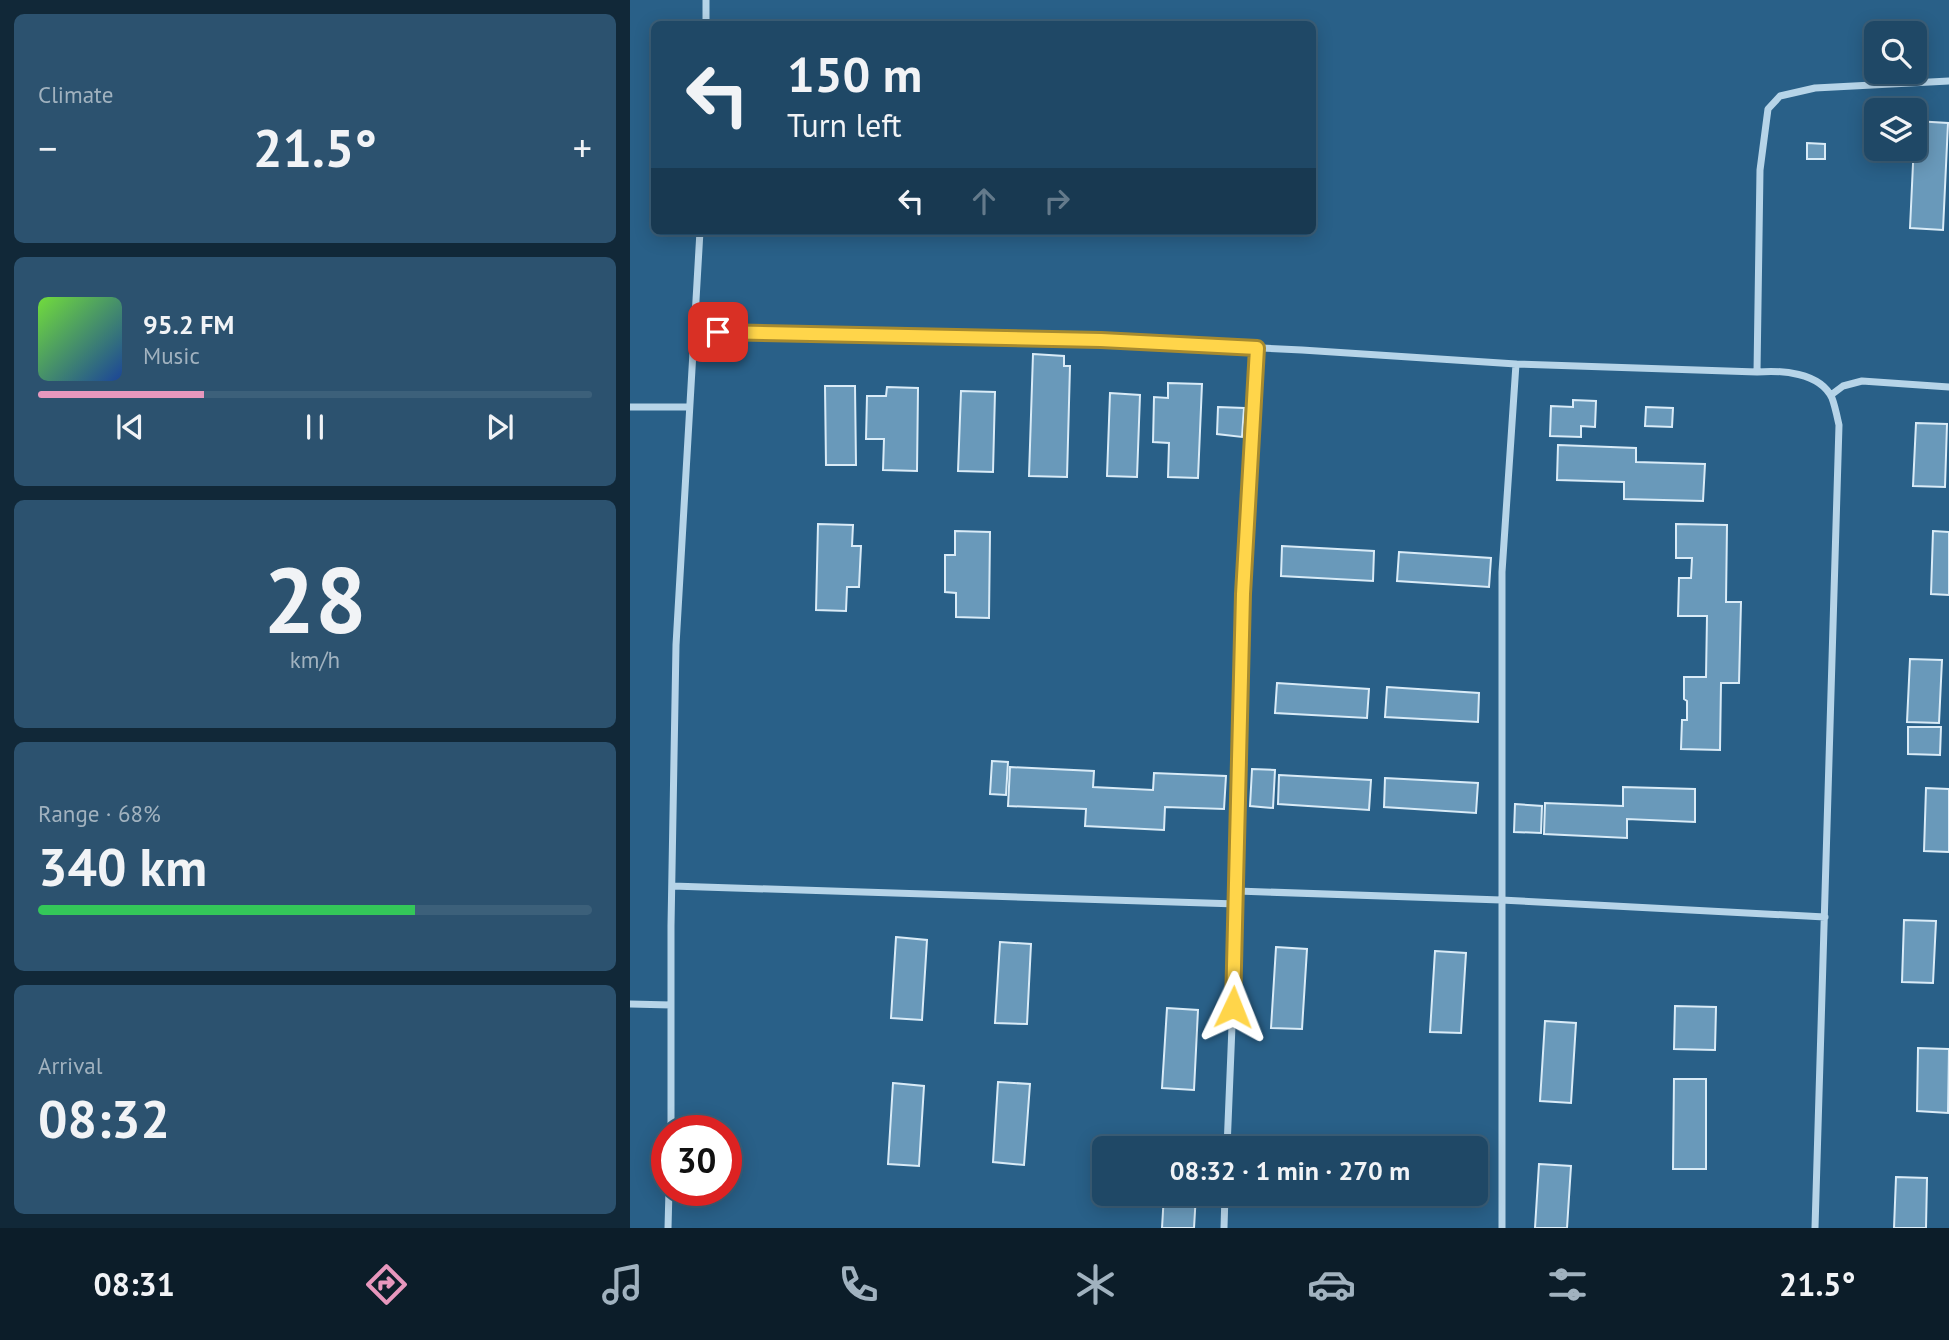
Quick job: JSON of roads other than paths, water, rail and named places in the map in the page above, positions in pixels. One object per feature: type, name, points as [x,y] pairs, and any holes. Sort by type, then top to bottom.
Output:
[{"type":"street","points":[[706,0],[706,21]]},
{"type":"street","points":[[1756,372],[1760,170],[1768,109],[1780,96],[1815,88],[1949,81]]},
{"type":"street","points":[[671,1115],[676,645],[700,235]]},
{"type":"street","points":[[696,331],[1101,340],[1516,364],[1756,372],[1781,370],[1816,382],[1831,395],[1839,425],[1815,1228]]},
{"type":"street","points":[[1227,1136],[1237,904],[1243,594],[1257,348]]},
{"type":"street","points":[[1502,1228],[1502,572],[1516,364]]},
{"type":"street","points":[[1831,395],[1843,386],[1862,381],[1949,387]]},
{"type":"street","points":[[630,407],[689,407]]},
{"type":"street","points":[[672,886],[1237,904]]},
{"type":"street","points":[[1237,891],[1501,900],[1825,917]]},
{"type":"street","points":[[630,1004],[671,1006]]},
{"type":"street","points":[[668,1228],[669,1206]]},
{"type":"street","points":[[1224,1228],[1225,1206]]}]
